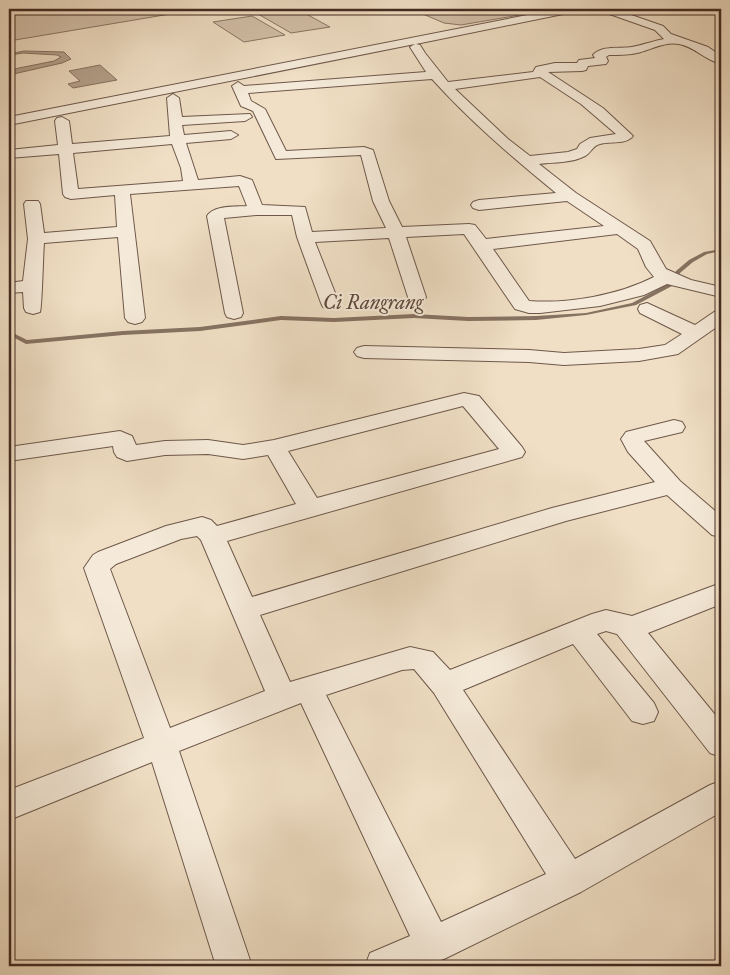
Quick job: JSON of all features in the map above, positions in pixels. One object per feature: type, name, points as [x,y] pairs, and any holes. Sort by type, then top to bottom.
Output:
[{"type":"street","points":[[9,120],[573,9]]},
{"type":"street","points":[[606,9],[659,28],[662,32]]},
{"type":"street","points":[[616,25],[662,32],[704,49],[713,57],[721,60]]},
{"type":"street","points":[[540,73],[541,69],[580,67],[584,63],[601,61],[603,60],[599,56],[605,53],[635,50],[653,44],[678,40]]},
{"type":"street","points":[[416,47],[476,118],[570,196],[644,245],[649,251],[654,266],[676,281],[721,292]]},
{"type":"street","points":[[417,297],[396,232],[381,201],[368,152],[281,156],[258,109],[254,105],[246,103],[239,88],[439,75],[540,73],[549,76],[568,88],[626,136],[590,142],[584,147],[582,152],[573,156],[527,161]]},
{"type":"street","points":[[173,98],[177,139],[188,168],[190,203]]},
{"type":"street","points":[[176,120],[245,116]]},
{"type":"street","points":[[62,120],[70,194],[189,184],[244,182],[256,210]]},
{"type":"street","points":[[9,154],[231,135]]},
{"type":"street","points":[[122,190],[135,318]]},
{"type":"street","points":[[479,205],[570,196]]},
{"type":"street","points":[[32,204],[36,239],[32,286],[33,308]]},
{"type":"street","points":[[234,312],[215,216],[222,212],[299,210],[305,237],[330,303]]},
{"type":"street","points":[[305,237],[466,228],[472,231],[522,305],[527,307],[599,300],[676,281]]},
{"type":"street","points":[[482,245],[622,229]]},
{"type":"street","points":[[36,239],[126,230]]},
{"type":"street","points":[[9,288],[32,286]]},
{"type":"street","points":[[647,309],[696,333]]},
{"type":"street","points":[[364,352],[529,356],[564,360],[639,355],[671,350],[721,316]]},
{"type":"street","points":[[9,454],[120,438],[124,441],[127,454],[166,448],[208,447],[243,452],[274,447],[464,399],[471,401],[520,460],[311,508],[212,536]]},
{"type":"street","points":[[674,427],[632,439],[672,486],[721,529]]},
{"type":"street","points":[[274,447],[311,508]]},
{"type":"street","points":[[244,610],[561,514],[672,486]]},
{"type":"street","points":[[234,966],[162,746],[97,568],[107,558],[176,532],[202,526],[212,536],[244,610],[296,693],[433,945]]},
{"type":"street","points":[[627,627],[643,624],[721,593]]},
{"type":"street","points":[[444,685],[608,620],[627,627],[716,729]]},
{"type":"street","points":[[579,632],[643,712]]},
{"type":"street","points":[[9,804],[296,693],[411,657],[422,658],[444,685],[569,880]]},
{"type":"street","points":[[383,966],[433,945],[569,880],[721,795]]},
{"type":"shaded area","points":[[9,9],[200,9],[9,41]]},
{"type":"shaded area","points":[[297,9],[330,27],[291,33],[258,14]]},
{"type":"shaded area","points":[[411,9],[555,9],[461,25],[444,23]]},
{"type":"shaded area","points":[[252,16],[285,35],[244,42],[213,22]]},
{"type":"shaded area","points":[[24,51],[64,52],[71,59],[62,63],[9,75],[9,70],[54,61],[61,57],[57,55],[23,53],[11,55],[11,64],[9,65],[9,54]]},
{"type":"shaded area","points":[[100,65],[117,80],[73,88],[68,84],[80,81],[69,71]]},
{"type":"waterway","name":"Ci Rangrang","points":[[9,333],[26,342],[123,333],[200,329],[281,318],[334,320],[414,316],[468,319],[536,318],[586,314],[634,304],[670,285],[678,272],[691,261],[706,253],[721,250]]}]
